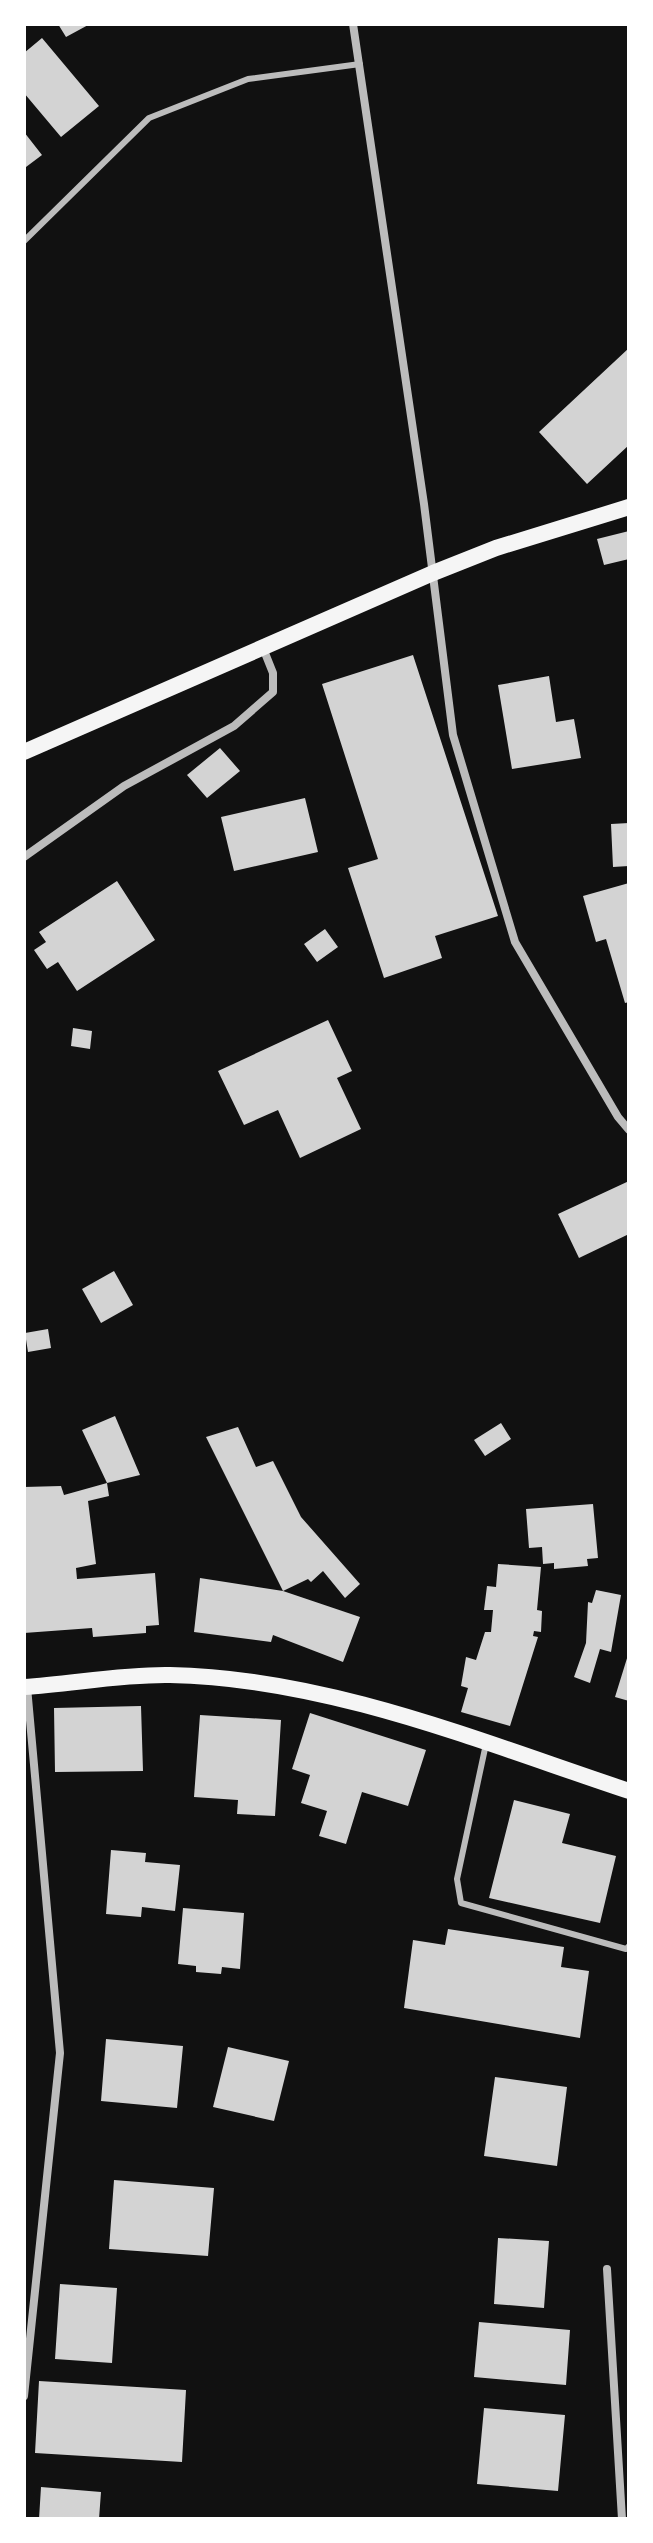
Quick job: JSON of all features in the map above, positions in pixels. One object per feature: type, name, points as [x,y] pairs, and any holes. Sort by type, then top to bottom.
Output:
[{"type":"main road","points":[[24,752],[433,573],[496,548],[629,507]]},
{"type":"main road","points":[[25,1687],[169,1675],[274,1686],[390,1712],[629,1791]]},
{"type":"street","points":[[353,24],[433,573],[453,735],[515,942],[629,1130]]},
{"type":"street","points":[[24,857],[124,786],[234,726],[273,692],[273,673],[263,648]]},
{"type":"street","points":[[24,2396],[60,2053],[25,1687]]},
{"type":"street","points":[[607,2269],[622,2519]]},
{"type":"lane","points":[[24,241],[149,118],[248,79],[360,64]]},
{"type":"lane","points":[[486,1744],[457,1879],[461,1903],[626,1949],[629,1946]]},
{"type":"building","points":[[58,24],[90,24],[66,37]]},
{"type":"building","points":[[42,38],[99,106],[61,137],[24,93],[24,53]]},
{"type":"building","points":[[24,132],[42,155],[26,167],[24,165]]},
{"type":"building","points":[[629,348],[629,445],[587,484],[539,432]]},
{"type":"building","points":[[629,531],[629,559],[604,565],[597,539]]},
{"type":"building","points":[[413,655],[498,916],[435,936],[442,958],[384,978],[348,868],[378,859],[322,684]]},
{"type":"building","points":[[549,676],[556,722],[574,719],[581,758],[512,769],[498,685]]},
{"type":"building","points":[[220,748],[240,771],[207,798],[187,775]]},
{"type":"building","points":[[305,798],[318,852],[234,871],[221,817]]},
{"type":"building","points":[[629,823],[629,866],[613,867],[611,824]]},
{"type":"building","points":[[117,881],[155,940],[77,991],[58,962],[47,969],[34,950],[46,942],[39,932]]},
{"type":"building","points":[[629,883],[629,1002],[625,1003],[606,939],[596,942],[583,896]]},
{"type":"building","points":[[325,929],[338,947],[317,962],[304,944]]},
{"type":"building","points":[[328,1020],[352,1071],[337,1078],[361,1129],[300,1158],[278,1110],[244,1125],[218,1071]]},
{"type":"building","points":[[73,1028],[92,1031],[90,1049],[71,1046]]},
{"type":"building","points":[[629,1181],[629,1234],[579,1258],[558,1214]]},
{"type":"building","points":[[114,1271],[133,1305],[101,1323],[82,1289]]},
{"type":"building","points":[[48,1329],[51,1348],[28,1352],[25,1333]]},
{"type":"building","points":[[115,1416],[140,1475],[107,1483],[82,1430]]},
{"type":"building","points":[[501,1423],[511,1439],[485,1456],[474,1440]]},
{"type":"building","points":[[238,1427],[256,1467],[273,1461],[301,1517],[360,1584],[345,1598],[323,1571],[311,1582],[308,1579],[283,1591],[206,1437]]},
{"type":"building","points":[[107,1483],[109,1496],[88,1501],[96,1564],[76,1568],[77,1579],[155,1573],[159,1625],[146,1626],[146,1633],[93,1637],[92,1628],[24,1633],[24,1487],[61,1486],[64,1495]]},
{"type":"building","points":[[593,1504],[598,1558],[587,1559],[588,1566],[554,1569],[554,1563],[543,1564],[542,1547],[529,1548],[526,1509]]},
{"type":"building","points":[[498,1564],[541,1567],[537,1610],[542,1611],[541,1632],[534,1631],[533,1636],[538,1637],[510,1726],[461,1712],[468,1688],[461,1686],[466,1657],[476,1660],[485,1632],[491,1632],[493,1610],[484,1610],[487,1586],[496,1587]]},
{"type":"building","points":[[200,1578],[283,1591],[360,1617],[343,1662],[273,1635],[271,1642],[194,1632]]},
{"type":"building","points":[[596,1590],[621,1595],[611,1652],[600,1649],[590,1683],[574,1677],[586,1643],[588,1602],[592,1603]]},
{"type":"building","points":[[629,1655],[629,1701],[615,1697]]},
{"type":"building","points":[[141,1706],[143,1771],[55,1772],[54,1708]]},
{"type":"building","points":[[310,1713],[426,1750],[408,1806],[362,1792],[346,1844],[319,1836],[327,1811],[301,1803],[310,1775],[292,1769]]},
{"type":"building","points":[[200,1715],[281,1720],[275,1816],[237,1814],[238,1800],[194,1797]]},
{"type":"building","points":[[514,1800],[570,1814],[562,1843],[616,1856],[600,1923],[489,1898]]},
{"type":"building","points":[[111,1850],[146,1853],[145,1862],[180,1865],[175,1911],[142,1907],[141,1917],[106,1914]]},
{"type":"building","points":[[183,1908],[244,1913],[240,1969],[222,1967],[221,1974],[196,1972],[196,1966],[178,1964]]},
{"type":"building","points":[[448,1929],[564,1947],[561,1967],[589,1971],[580,2038],[404,2008],[413,1940],[445,1945]]},
{"type":"building","points":[[106,2039],[183,2046],[177,2108],[101,2101]]},
{"type":"building","points":[[228,2047],[289,2061],[274,2121],[213,2107]]},
{"type":"building","points":[[495,2077],[567,2087],[557,2166],[484,2156]]},
{"type":"building","points":[[114,2180],[214,2188],[208,2256],[109,2249]]},
{"type":"building","points":[[498,2238],[549,2241],[544,2308],[494,2304]]},
{"type":"building","points":[[60,2284],[117,2288],[112,2363],[55,2359]]},
{"type":"building","points":[[479,2322],[570,2330],[566,2385],[474,2377]]},
{"type":"building","points":[[39,2381],[186,2390],[182,2462],[35,2453]]},
{"type":"building","points":[[484,2408],[565,2415],[558,2491],[477,2484]]},
{"type":"building","points":[[41,2487],[101,2492],[99,2519],[39,2519]]}]
